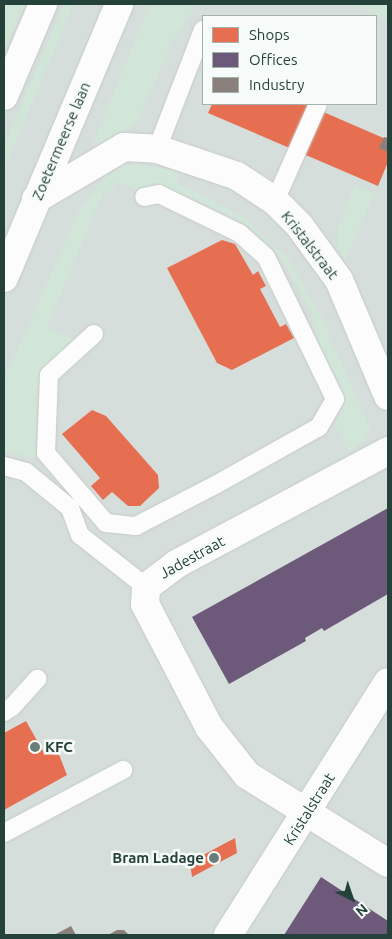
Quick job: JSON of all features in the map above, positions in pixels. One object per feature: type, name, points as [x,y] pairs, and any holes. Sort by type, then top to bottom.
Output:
[{"type":"street","points":[[4,96],[43,4]]},
{"type":"street","name":"Zoetermeerse laan","points":[[4,278],[119,4]]},
{"type":"street","name":"Kristalstraat","points":[[36,199],[124,147],[157,150],[237,176],[275,201],[298,225],[339,280],[388,396]]},
{"type":"street","name":"Jadestraat","points":[[388,451],[178,564],[146,588],[145,604],[209,727],[225,750],[247,775],[308,810],[388,863]]},
{"type":"street","name":"Kristalstraat","points":[[228,935],[388,682]]},
{"type":"lane","points":[[157,150],[202,33]]},
{"type":"lane","points":[[275,201],[318,105]]},
{"type":"lane","points":[[94,334],[49,375],[46,453],[106,522],[136,526],[217,484],[319,427],[334,399],[266,257],[239,232],[159,194],[144,197]]},
{"type":"lane","points":[[4,466],[26,472],[70,508],[80,535],[146,588]]},
{"type":"lane","points":[[4,712],[12,707],[37,679]]},
{"type":"lane","points":[[4,833],[122,770]]},
{"type":"shaded area","points":[[4,4],[388,4],[388,935],[4,935]]},
{"type":"green space","points":[[4,4],[25,4],[4,51]]},
{"type":"green space","points":[[64,4],[74,4],[4,169],[4,145]]},
{"type":"green space","points":[[150,4],[197,4],[173,40],[139,119],[111,140],[93,144]]},
{"type":"green space","points":[[352,4],[388,4],[388,24],[377,15]]},
{"type":"green space","points":[[139,164],[180,172],[176,182],[244,217],[289,260],[321,316],[370,429],[363,441],[349,452],[335,425],[344,406],[342,390],[317,341],[316,322],[285,264],[272,247],[242,221],[153,182],[140,191],[116,182],[111,193],[104,190],[47,327],[74,340],[48,363],[37,385],[35,446],[39,456],[36,458],[4,451],[4,380],[79,211],[104,178],[122,165]]},
{"type":"green space","points":[[355,184],[374,194],[345,261],[337,245],[337,231]]},
{"type":"building: Shops","points":[[212,105],[307,105],[388,140],[388,162],[378,186],[208,113]]},
{"type":"building: Shops","points":[[222,240],[235,244],[253,275],[258,271],[266,286],[260,289],[280,327],[286,324],[294,338],[232,370],[217,363],[167,268]]},
{"type":"building: Shops","points":[[92,410],[106,416],[158,475],[159,488],[140,506],[128,506],[112,492],[103,500],[91,486],[100,478],[62,434]]},
{"type":"building: Shops","points":[[26,721],[44,753],[56,747],[67,775],[4,810],[4,733]]},
{"type":"building: Shops","name":"Bram Ladage","points":[[235,838],[237,853],[192,877],[190,862]]},
{"type":"building: Offices","points":[[388,508],[388,594],[324,631],[322,628],[305,638],[306,641],[229,684],[192,617]]},
{"type":"building: Offices","points":[[321,877],[388,921],[388,935],[284,935]]},
{"type":"building: Industry","points":[[384,137],[388,138],[388,152],[379,148]]},
{"type":"building: Industry","points":[[71,926],[76,935],[54,935]]},
{"type":"building: Industry","points":[[117,930],[124,930],[129,935],[108,935]]},
{"type":"place","name":"KFC","points":[[35,747]]},
{"type":"place","name":"Bram Ladage","points":[[214,858]]}]
